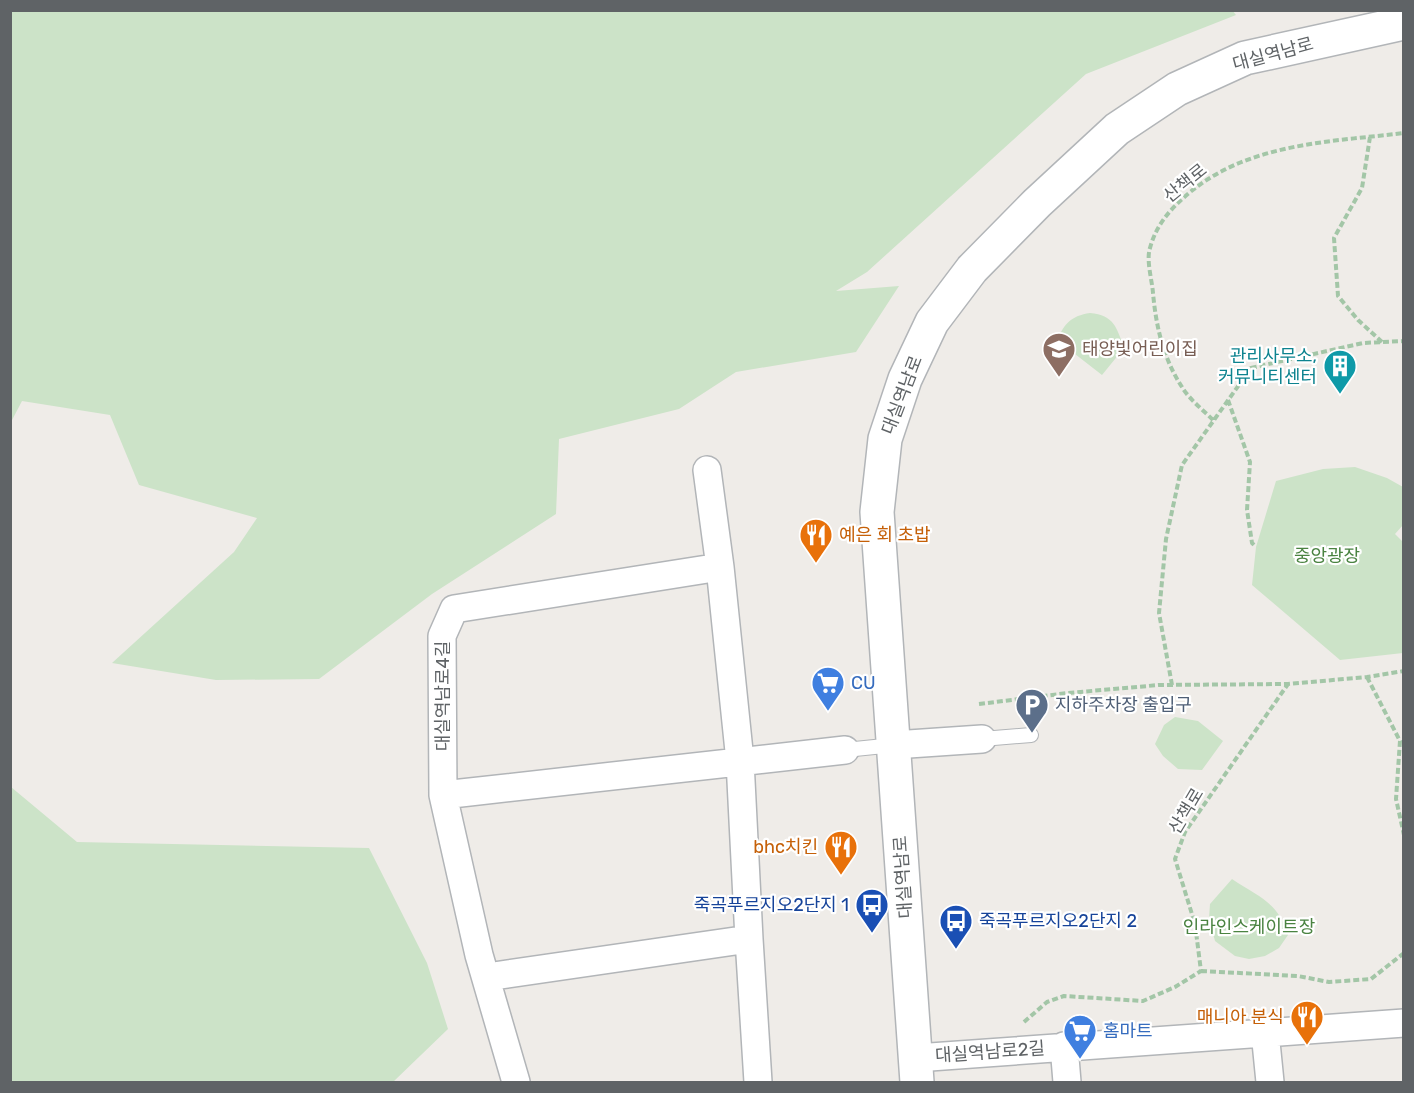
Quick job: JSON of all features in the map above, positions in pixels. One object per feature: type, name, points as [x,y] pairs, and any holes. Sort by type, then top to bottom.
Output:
[{"type":"street","name":"대실역남로","points":[[916,1070],[877,512],[885,439],[905,380],[932,322],[972,269],[1037,203],[1117,129],[1177,89],[1245,58],[1404,23]]},
{"type":"street","points":[[707,470],[720,567],[740,761],[758,1083]]},
{"type":"street","name":"대실역남로4길","points":[[516,1083],[479,955],[443,795],[442,636],[454,609],[720,567]]},
{"type":"street","points":[[894,745],[982,739]]},
{"type":"street","points":[[443,795],[845,750]]},
{"type":"street","points":[[487,977],[749,939]]},
{"type":"street","name":"대실역남로2길","points":[[916,1070],[1064,1046],[1404,1023]]},
{"type":"street","points":[[1265,1032],[1269,1083]]},
{"type":"street","name":"대실역남로2길","points":[[1064,1046],[1067,1083]]},
{"type":"lane","points":[[982,739],[1031,735]]},
{"type":"lane","points":[[845,750],[894,745]]},
{"type":"path","name":"산책로","points":[[1213,420],[1182,389],[1168,361],[1156,326],[1149,250],[1159,225],[1177,203],[1202,182],[1242,160],[1287,147],[1404,133]]},
{"type":"path","points":[[1370,137],[1362,188],[1334,238],[1338,296],[1358,320],[1383,342]]},
{"type":"path","points":[[1172,685],[1159,613],[1166,539],[1182,465],[1251,368],[1363,343],[1404,341]]},
{"type":"path","points":[[1227,400],[1250,462],[1247,510],[1252,543],[1256,547]]},
{"type":"path","points":[[979,704],[1068,693],[1172,685],[1288,684],[1367,677],[1404,671]]},
{"type":"path","points":[[1367,677],[1400,741],[1396,799],[1404,835]]},
{"type":"path","name":"산책로","points":[[1201,971],[1195,924],[1175,859],[1185,832],[1288,684]]},
{"type":"path","points":[[1021,1025],[1047,1002],[1064,996],[1143,1000],[1175,987],[1201,971],[1298,976],[1329,982],[1371,979],[1404,953]]},
{"type":"green space","points":[[1232,10],[1236,15],[1086,74],[867,272],[836,291],[899,286],[856,352],[736,372],[679,409],[559,439],[556,514],[432,594],[319,679],[216,680],[112,663],[234,552],[257,518],[139,485],[110,415],[22,401],[11,422],[11,11]]},
{"type":"green space","points":[[1090,313],[1104,316],[1113,324],[1124,348],[1102,375],[1057,340],[1069,321]]},
{"type":"green space","name":"중앙광장","points":[[1355,467],[1387,478],[1403,487],[1403,525],[1395,534],[1403,542],[1403,653],[1340,660],[1252,585],[1256,547],[1276,481],[1323,469]]},
{"type":"green space","points":[[1175,717],[1198,721],[1223,741],[1202,770],[1178,769],[1163,756],[1155,744],[1164,725]]},
{"type":"green space","points":[[11,787],[77,842],[369,848],[427,963],[448,1029],[393,1082],[11,1082]]},
{"type":"green space","name":"인라인스케이트장","points":[[1232,879],[1266,901],[1284,924],[1288,935],[1279,948],[1265,956],[1249,959],[1235,956],[1215,941],[1209,918],[1210,904]]},
{"type":"place","name":"태양빛어린이집","points":[[1059,378]]},
{"type":"place","name":"관리사무소, 커뮤니티센터","points":[[1340,395]]},
{"type":"place","name":"예은 회 초밥","points":[[816,564]]},
{"type":"place","name":"CU","points":[[828,712]]},
{"type":"place","name":"지하주차장 출입구","points":[[1032,734]]},
{"type":"place","name":"bhc치킨","points":[[841,876]]},
{"type":"place","name":"죽곡푸르지오2단지 1","points":[[872,934]]},
{"type":"place","name":"죽곡푸르지오2단지 2","points":[[956,950]]},
{"type":"place","name":"매니아 분식","points":[[1307,1046]]},
{"type":"place","name":"홈마트","points":[[1080,1060]]}]
